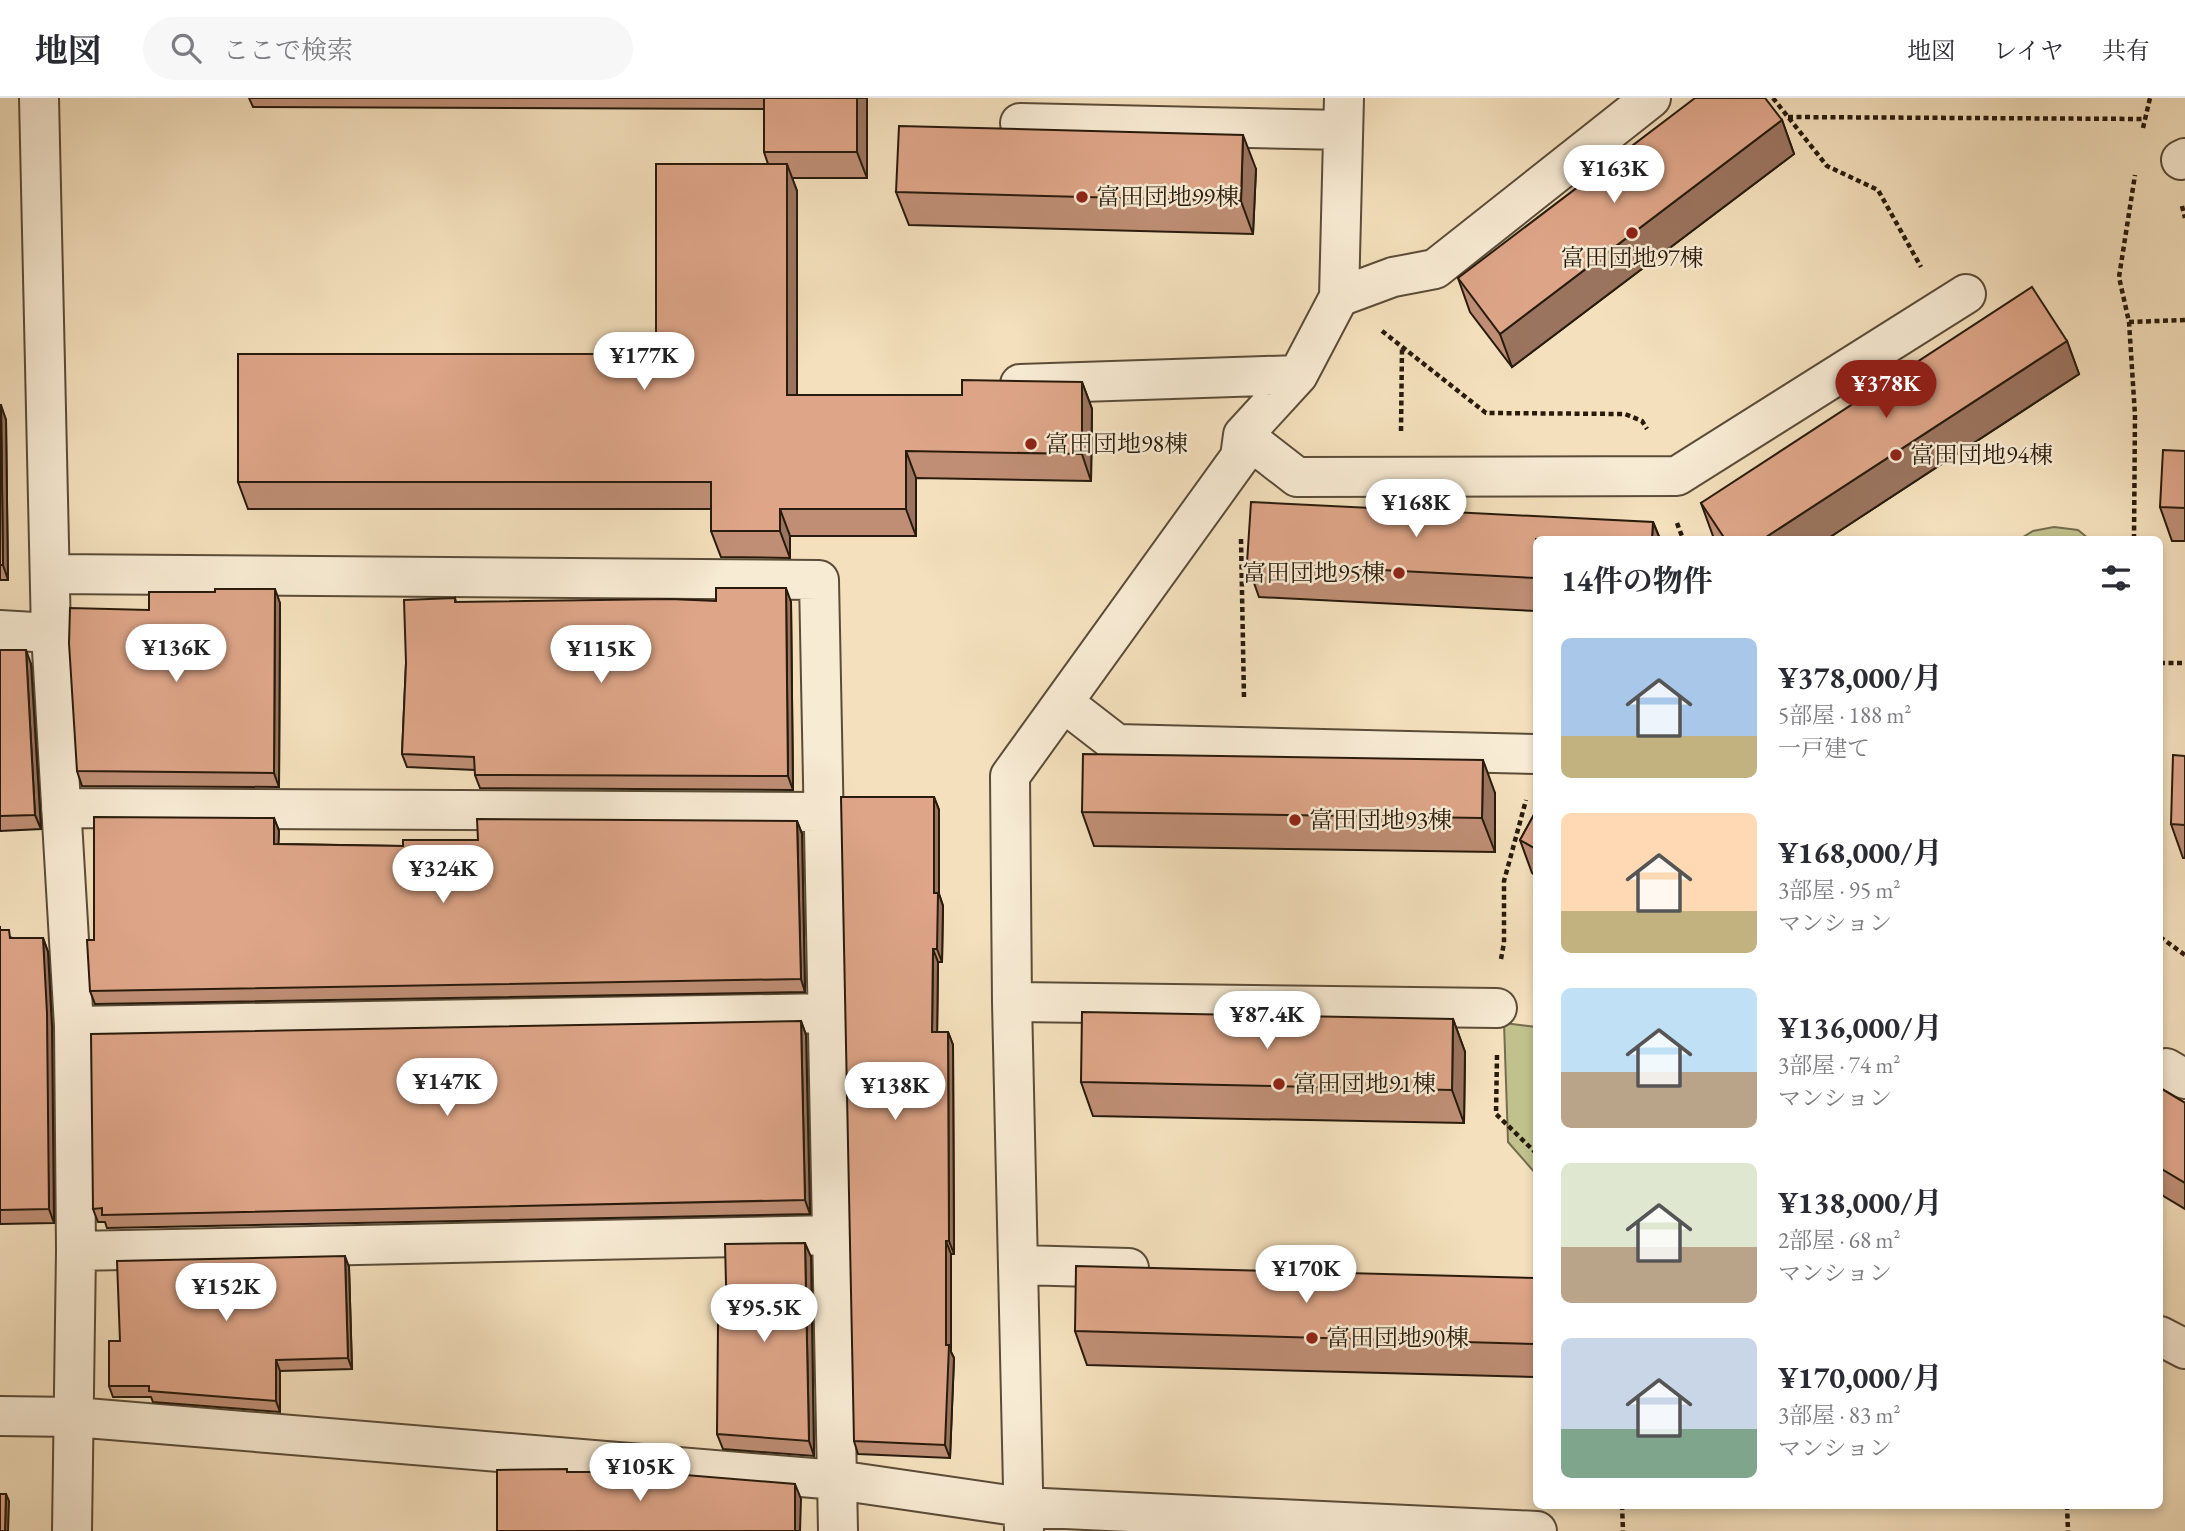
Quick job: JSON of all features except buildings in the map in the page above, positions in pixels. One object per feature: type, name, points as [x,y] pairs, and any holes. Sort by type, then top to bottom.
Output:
[{"type":"street","points":[[39,98],[51,634],[74,1026],[76,1251],[72,1531]]},
{"type":"street","points":[[1339,297],[1394,277],[1435,269],[1651,98]]},
{"type":"street","points":[[1020,123],[1343,114],[1339,297],[1298,375],[1241,446],[1064,703],[1010,776],[1023,1519]]},
{"type":"street","points":[[1241,446],[1297,477],[1678,476],[1955,300]]},
{"type":"street","points":[[992,384],[1298,375]]},
{"type":"street","points":[[50,574],[819,580],[838,1531]]},
{"type":"street","points":[[0,630],[51,634]]},
{"type":"street","points":[[1064,703],[1117,744],[1533,754]]},
{"type":"street","points":[[61,808],[824,812]]},
{"type":"street","points":[[1012,1002],[1497,1008]]},
{"type":"street","points":[[74,1026],[828,1013]]},
{"type":"street","points":[[76,1251],[832,1235]]},
{"type":"street","points":[[1019,1265],[1169,1269]]},
{"type":"street","points":[[2163,1338],[2185,1349]]},
{"type":"street","points":[[0,1416],[74,1417],[837,1480],[1023,1519],[1537,1531]]},
{"type":"path","points":[[1773,98],[1827,166],[1878,190],[1955,300]]},
{"type":"path","points":[[2141,139],[2150,98]]},
{"type":"path","points":[[1788,117],[2145,119]]},
{"type":"path","points":[[2134,536],[2135,415],[2129,322],[2119,277],[2137,162]]},
{"type":"path","points":[[1339,297],[1486,413],[1625,414],[1642,421],[1667,460],[1662,476],[1682,536]]},
{"type":"path","points":[[2129,322],[2185,320]]},
{"type":"path","points":[[1401,477],[1402,347]]},
{"type":"path","points":[[1241,446],[1244,748]]},
{"type":"path","points":[[2163,663],[2185,663]]},
{"type":"path","points":[[2163,939],[2185,955]]},
{"type":"path","points":[[1622,1509],[1623,1531]]},
{"type":"path","points":[[2067,1509],[2068,1531]]},
{"type":"green space","points":[[2054,527],[2078,530],[2085,536],[2025,536],[2033,531]]},
{"type":"green space","points":[[1504,1023],[1533,1027],[1533,1171],[1508,1142]]},
{"type":"place","name":"富田団地99棟","points":[[1082,197]]},
{"type":"place","name":"富田団地97棟","points":[[1632,233]]},
{"type":"place","name":"富田団地98棟","points":[[1031,444]]},
{"type":"place","name":"富田団地94棟","points":[[1896,455]]},
{"type":"place","name":"富田団地95棟","points":[[1399,573]]},
{"type":"place","name":"富田団地93棟","points":[[1295,820]]},
{"type":"place","name":"富田団地91棟","points":[[1279,1084]]},
{"type":"place","name":"富田団地90棟","points":[[1312,1338]]}]
